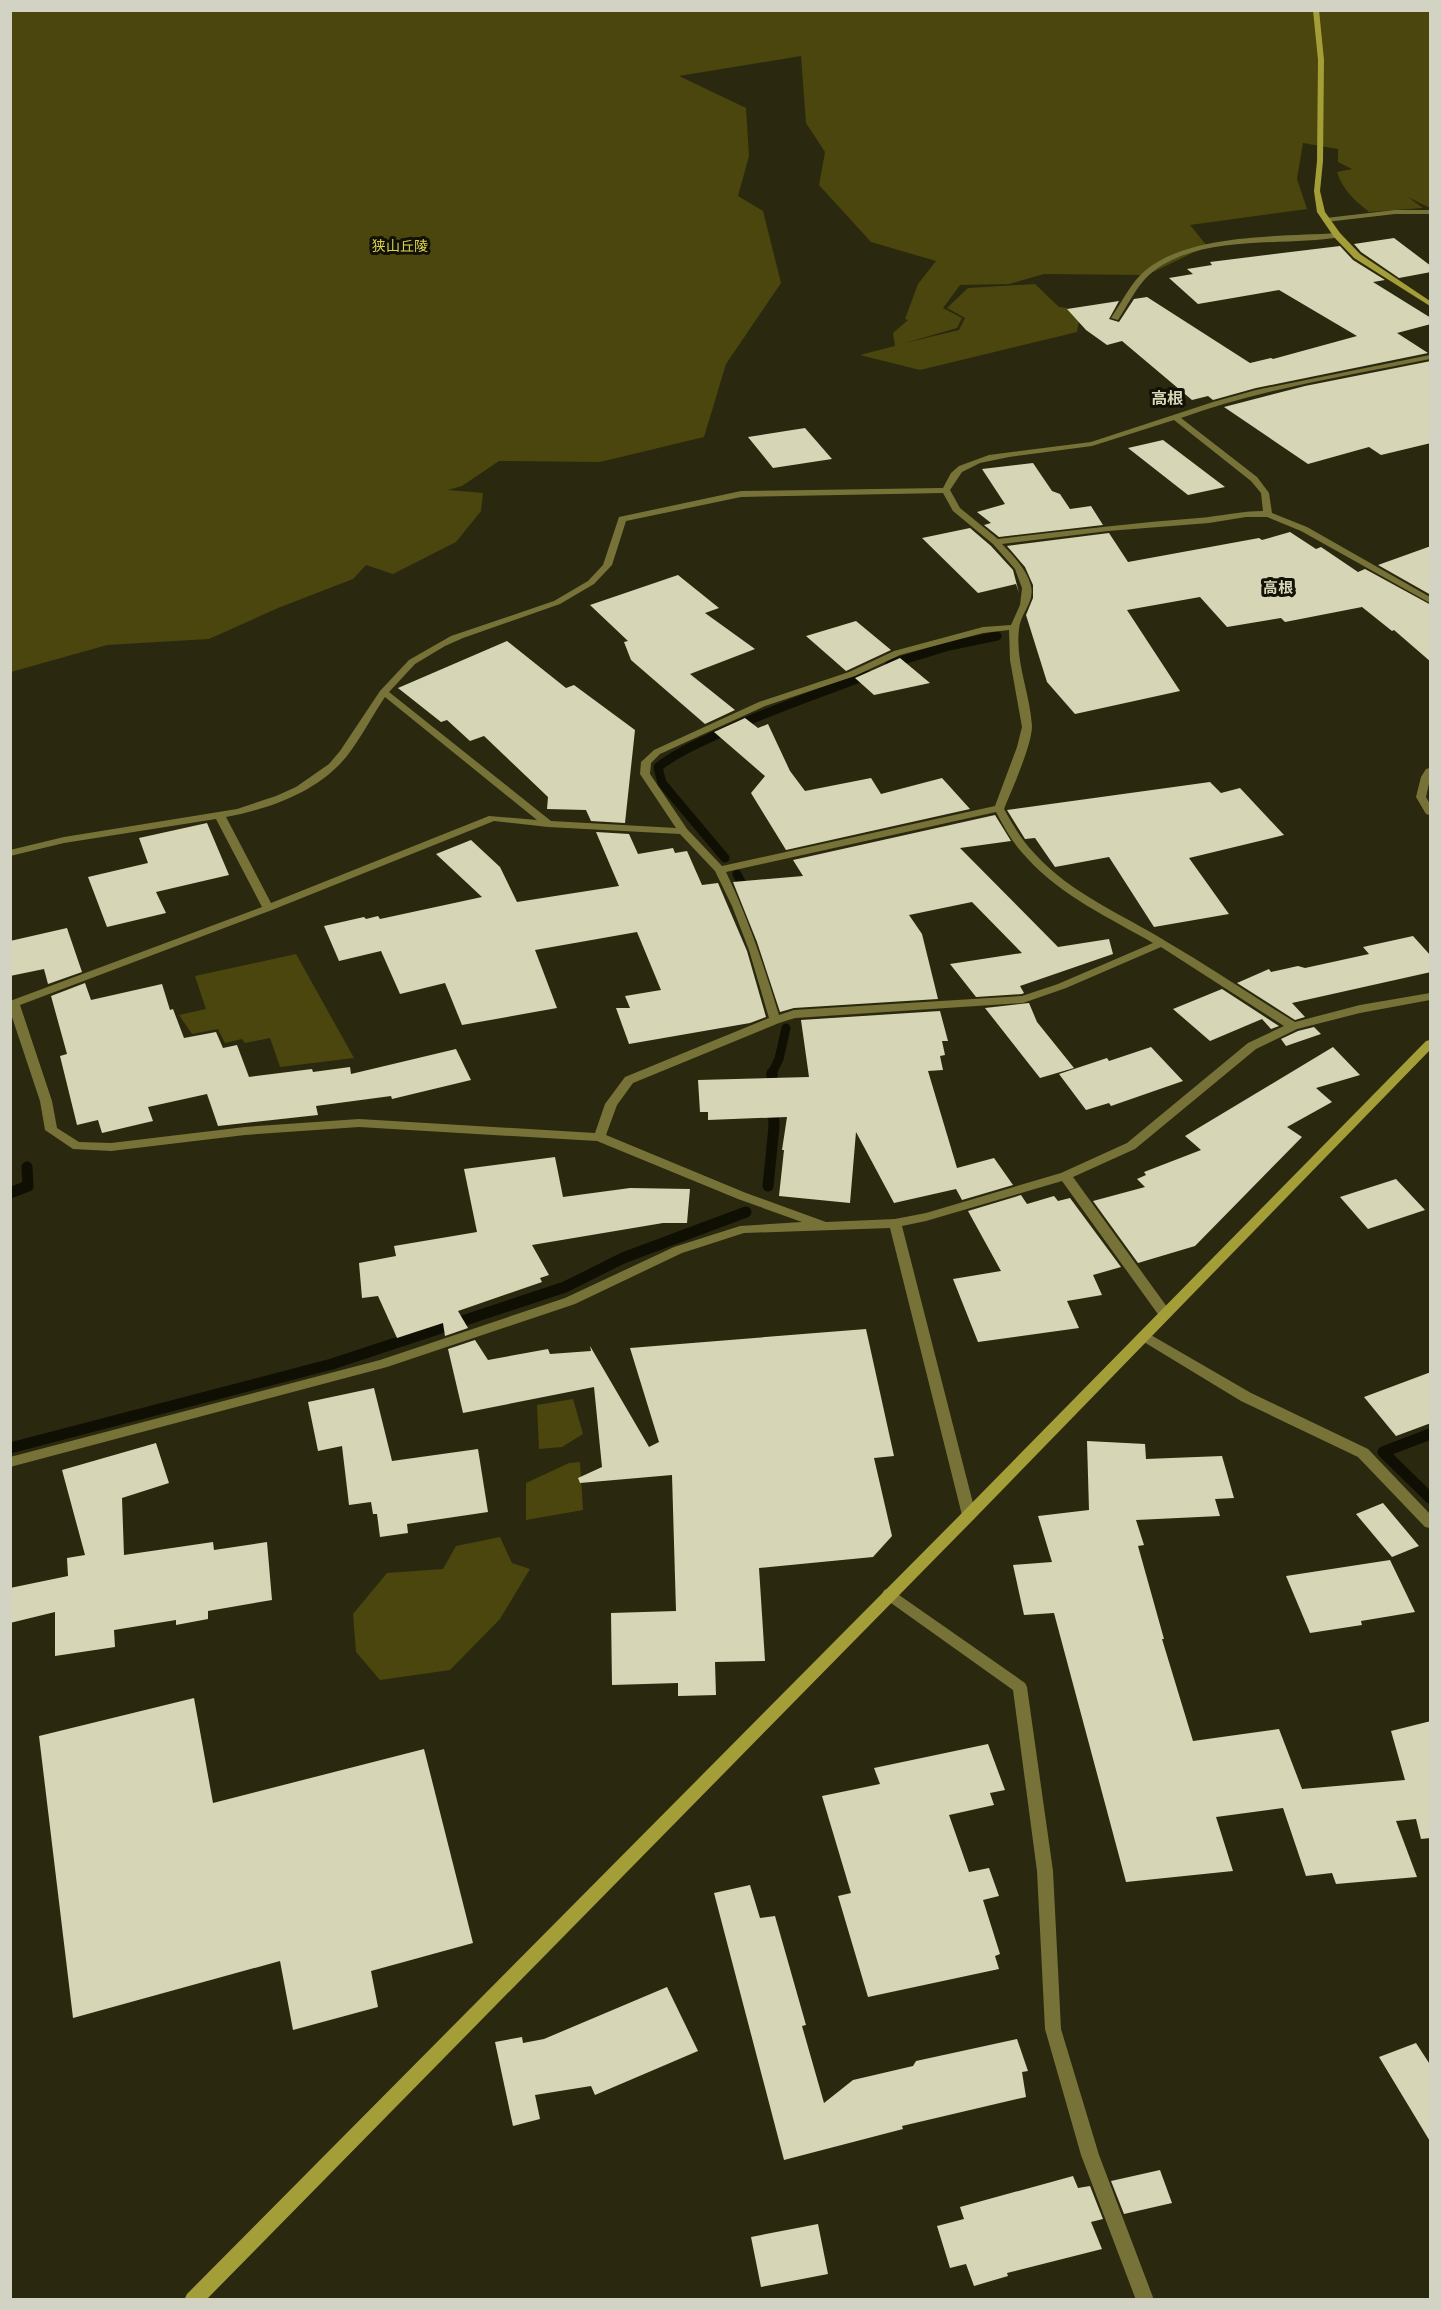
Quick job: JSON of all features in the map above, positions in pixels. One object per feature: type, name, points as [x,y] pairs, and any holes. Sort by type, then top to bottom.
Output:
[{"type":"street","points":[[1316,10],[1322,60],[1320,161],[1317,191],[1321,212],[1337,235],[1357,256],[1431,304]]},
{"type":"street","points":[[1326,220],[1395,212],[1431,212]]},
{"type":"street","points":[[1115,318],[1142,279],[1154,267],[1191,251],[1257,241],[1337,235]]},
{"type":"street","points":[[946,490],[960,469],[977,463],[1090,444],[1231,399],[1284,385],[1431,357]]},
{"type":"street","points":[[1176,418],[1254,478],[1265,493],[1268,514]]},
{"type":"street","points":[[946,490],[956,509],[996,542],[1019,568],[1027,588],[1025,605],[1014,627],[1015,660],[1027,727],[999,809],[1009,830],[1040,869],[1068,890],[1162,944],[1293,1026]]},
{"type":"street","points":[[10,853],[64,840],[220,816],[283,797],[322,776],[342,756],[402,670],[448,642],[567,599],[588,586],[606,569],[622,519],[741,494],[946,490]]},
{"type":"street","points":[[996,542],[1108,528],[1209,520],[1246,514],[1268,514],[1304,529],[1431,600]]},
{"type":"street","points":[[775,1020],[754,950],[720,870],[683,831],[645,774],[646,762],[657,752],[762,704],[852,674],[897,653],[983,630],[1014,627]]},
{"type":"street","points":[[385,693],[548,824]]},
{"type":"street","points":[[1431,771],[1426,777],[1421,798],[1431,812]]},
{"type":"street","points":[[720,870],[999,809]]},
{"type":"street","points":[[220,816],[268,908]]},
{"type":"street","points":[[683,831],[548,824],[493,818],[268,908],[12,1005],[46,1101],[51,1130],[77,1146],[111,1147],[245,1131],[359,1123],[599,1137],[742,1196],[825,1226]]},
{"type":"street","points":[[599,1137],[611,1104],[629,1080],[680,1057],[775,1020],[794,1014],[1023,999],[1062,986],[1162,944]]},
{"type":"street","points":[[10,1462],[382,1364],[570,1302],[678,1250],[744,1229],[895,1223],[926,1217],[1065,1176],[1131,1146],[1252,1046],[1293,1026],[1360,1010],[1431,997]]},
{"type":"street","points":[[193,2300],[1431,1044]]},
{"type":"street","points":[[1065,1176],[1165,1314]]},
{"type":"street","points":[[895,1223],[969,1515]]},
{"type":"street","points":[[1144,1336],[1246,1397],[1363,1453],[1431,1522]]},
{"type":"street","points":[[890,1594],[1020,1687],[1045,1871],[1053,2029],[1089,2155],[1145,2300]]},
{"type":"green space","name":"狭山丘陵","points":[[11,11],[1430,11],[1430,208],[1408,197],[1423,208],[1369,212],[1350,194],[1339,178],[1337,172],[1352,169],[1338,162],[1338,149],[1303,143],[1297,179],[1307,209],[1190,225],[1207,246],[1147,275],[1044,274],[1009,284],[960,285],[943,308],[962,318],[957,328],[905,343],[959,330],[965,318],[947,308],[968,288],[1035,284],[1059,307],[1067,308],[1079,321],[1077,332],[920,370],[860,355],[895,346],[893,333],[908,320],[905,319],[918,284],[936,261],[871,242],[819,185],[825,152],[806,123],[801,56],[679,76],[746,108],[749,156],[738,196],[763,211],[781,283],[726,364],[704,437],[600,462],[499,461],[462,486],[448,490],[483,493],[481,511],[456,542],[393,574],[366,565],[353,579],[278,608],[209,639],[107,645],[11,672]]},
{"type":"green space","points":[[296,954],[354,1058],[280,1067],[270,1038],[245,1043],[242,1039],[225,1043],[218,1029],[192,1034],[179,1015],[206,1009],[195,976]]},
{"type":"green space","points":[[573,1399],[583,1434],[562,1447],[539,1449],[537,1405]]},
{"type":"green space","points":[[580,1462],[583,1510],[526,1520],[526,1483],[569,1463]]},
{"type":"green space","points":[[500,1537],[512,1563],[530,1569],[500,1619],[450,1670],[380,1680],[356,1652],[353,1614],[387,1573],[443,1569],[456,1546]]},
{"type":"building","points":[[1394,238],[1431,266],[1431,272],[1399,278],[1361,252],[1354,244]]},
{"type":"building","points":[[1340,246],[1353,260],[1385,280],[1373,282],[1431,318],[1431,324],[1397,333],[1428,353],[1256,388],[1213,400],[1208,396],[1192,400],[1122,341],[1107,345],[1086,330],[1067,309],[1119,301],[1109,319],[1119,322],[1134,299],[1147,297],[1250,363],[1273,359],[1357,336],[1279,290],[1198,304],[1169,278],[1193,274],[1187,269],[1212,265],[1210,262]]},
{"type":"building","points":[[1431,361],[1431,443],[1381,455],[1369,447],[1308,464],[1224,407],[1305,386]]},
{"type":"building","points":[[805,428],[832,459],[773,468],[748,437]]},
{"type":"building","points":[[1163,440],[1225,487],[1188,495],[1128,448]]},
{"type":"building","points":[[1033,463],[1052,491],[1060,494],[1070,509],[1091,506],[1103,525],[999,537],[984,525],[991,523],[977,512],[1005,504],[982,469]]},
{"type":"building","points":[[970,528],[1013,570],[1019,593],[1016,584],[978,593],[922,538]]},
{"type":"building","points":[[1290,532],[1316,549],[1321,547],[1358,572],[1365,569],[1431,605],[1431,662],[1394,630],[1392,631],[1362,607],[1285,622],[1281,618],[1227,627],[1200,597],[1127,610],[1180,691],[1075,714],[1047,682],[1026,615],[1033,598],[1033,585],[1025,567],[1007,546],[1109,533],[1128,562],[1259,538],[1262,540]]},
{"type":"building","points":[[1431,546],[1431,595],[1378,565]]},
{"type":"building","points":[[678,575],[719,608],[705,613],[755,649],[690,674],[735,710],[705,724],[631,660],[624,642],[628,641],[590,605]]},
{"type":"building","points":[[856,621],[891,650],[846,671],[806,636]]},
{"type":"building","points":[[507,641],[566,688],[574,685],[635,730],[625,823],[591,821],[586,810],[547,809],[548,797],[484,736],[470,741],[447,720],[441,722],[398,688]]},
{"type":"building","points":[[900,658],[930,683],[874,695],[855,678]]},
{"type":"building","points":[[745,718],[758,728],[768,724],[790,771],[805,791],[871,778],[881,794],[942,778],[970,809],[786,850],[751,793],[765,776],[714,732]]},
{"type":"building","points":[[1210,782],[1221,793],[1240,788],[1284,835],[1189,858],[1229,914],[1154,927],[1109,857],[1055,867],[1035,838],[1025,839],[1007,810]]},
{"type":"building","points":[[995,815],[1011,841],[960,848],[1058,947],[1109,939],[1113,954],[1020,986],[1024,993],[1022,994],[976,997],[950,964],[1022,953],[972,902],[909,915],[922,934],[938,999],[794,1008],[780,1012],[757,942],[733,882],[803,876],[793,860]]},
{"type":"building","points":[[207,823],[229,875],[156,892],[166,913],[107,927],[88,877],[148,863],[139,838]]},
{"type":"building","points":[[596,832],[629,834],[638,854],[673,848],[675,853],[687,851],[702,885],[718,883],[747,951],[766,1017],[750,1023],[629,1044],[616,1008],[630,1008],[625,996],[661,990],[637,932],[535,950],[557,1008],[462,1025],[445,983],[400,994],[381,951],[339,961],[324,926],[364,917],[366,919],[378,916],[380,919],[482,897],[436,854],[471,840],[500,867],[517,902],[619,886]]},
{"type":"building","points":[[67,928],[82,972],[48,984],[44,969],[10,976],[10,941]]},
{"type":"building","points":[[1413,936],[1431,956],[1431,972],[1292,1003],[1305,1017],[1295,1020],[1237,983],[1269,969],[1271,972],[1298,966],[1305,968],[1369,954],[1363,947]]},
{"type":"building","points":[[85,983],[91,1000],[162,984],[170,1010],[173,1009],[184,1038],[216,1032],[223,1048],[237,1045],[249,1077],[350,1067],[351,1074],[456,1049],[471,1080],[392,1099],[391,1096],[316,1106],[318,1115],[218,1126],[207,1094],[148,1107],[153,1121],[102,1133],[98,1120],[77,1125],[60,1056],[67,1054],[51,996]]},
{"type":"building","points":[[1222,989],[1279,1026],[1271,1029],[1262,1019],[1210,1041],[1173,1009]]},
{"type":"building","points":[[1029,1003],[1037,1022],[1074,1068],[1040,1078],[985,1008]]},
{"type":"building","points":[[940,1011],[948,1041],[942,1041],[945,1055],[940,1056],[943,1070],[928,1071],[957,1168],[994,1158],[1013,1185],[962,1200],[956,1189],[894,1203],[856,1132],[850,1203],[779,1196],[787,1117],[708,1120],[708,1112],[700,1112],[698,1080],[809,1077],[801,1020]]},
{"type":"building","points":[[1314,1027],[1321,1034],[1286,1046],[1281,1039],[1298,1031]]},
{"type":"building","points":[[1151,1047],[1183,1081],[1111,1106],[1109,1103],[1086,1110],[1059,1074],[1107,1058],[1109,1061]]},
{"type":"building","points":[[1333,1047],[1360,1075],[1316,1088],[1332,1102],[1287,1127],[1302,1137],[1195,1246],[1138,1263],[1093,1201],[1145,1187],[1137,1179],[1146,1175],[1144,1172],[1201,1150],[1185,1136]]},
{"type":"building","points":[[555,1157],[563,1197],[630,1188],[690,1189],[687,1223],[663,1223],[532,1245],[549,1275],[540,1278],[542,1282],[458,1311],[468,1328],[445,1336],[443,1323],[397,1338],[378,1296],[362,1298],[359,1263],[396,1256],[394,1246],[477,1232],[464,1169]]},
{"type":"building","points":[[1396,1179],[1425,1210],[1368,1229],[1340,1197]]},
{"type":"building","points":[[1021,1195],[1027,1204],[1054,1196],[1058,1201],[1070,1198],[1121,1267],[1093,1275],[1102,1295],[1067,1301],[1079,1328],[978,1342],[953,1279],[1001,1271],[968,1211]]},
{"type":"building","points":[[866,1329],[894,1456],[874,1458],[892,1536],[873,1557],[759,1568],[765,1661],[715,1662],[716,1695],[678,1696],[678,1683],[612,1685],[611,1613],[676,1611],[672,1475],[580,1483],[578,1478],[602,1467],[594,1387],[463,1413],[448,1349],[475,1340],[488,1360],[548,1349],[550,1354],[591,1351],[590,1346],[649,1447],[659,1442],[630,1348]]},
{"type":"building","points":[[1431,1372],[1431,1423],[1396,1436],[1364,1397]]},
{"type":"building","points":[[374,1388],[392,1461],[478,1449],[488,1512],[407,1524],[408,1533],[380,1537],[377,1514],[373,1514],[371,1502],[349,1505],[342,1446],[318,1451],[308,1402]]},
{"type":"building","points":[[1087,1441],[1145,1444],[1146,1459],[1222,1456],[1234,1498],[1215,1499],[1220,1516],[1136,1520],[1144,1545],[1138,1546],[1164,1639],[1162,1639],[1193,1741],[1279,1729],[1302,1789],[1405,1780],[1391,1731],[1431,1721],[1431,1838],[1421,1839],[1416,1819],[1396,1821],[1417,1877],[1336,1884],[1332,1873],[1306,1876],[1283,1808],[1216,1817],[1233,1871],[1126,1882],[1054,1613],[1024,1615],[1013,1565],[1052,1562],[1038,1516],[1089,1510]]},
{"type":"building","points":[[156,1443],[169,1483],[122,1498],[124,1555],[213,1542],[214,1550],[267,1542],[272,1600],[208,1611],[208,1619],[176,1625],[176,1620],[114,1630],[115,1647],[55,1656],[55,1612],[10,1623],[10,1588],[68,1576],[67,1558],[85,1555],[62,1470]]},
{"type":"building","points":[[1383,1503],[1419,1546],[1392,1557],[1356,1514]]},
{"type":"building","points":[[1390,1560],[1415,1612],[1361,1621],[1362,1625],[1310,1633],[1286,1576]]},
{"type":"building","points":[[194,1698],[213,1803],[424,1749],[473,1943],[371,1971],[378,2007],[293,2030],[280,1961],[73,2018],[39,1736]]},
{"type":"building","points":[[988,1744],[1005,1790],[990,1793],[994,1805],[949,1815],[969,1872],[989,1868],[999,1896],[983,1900],[1000,1954],[995,1956],[999,1969],[868,1997],[838,1896],[851,1893],[822,1796],[880,1784],[874,1768]]},
{"type":"building","points":[[750,1885],[760,1918],[775,1916],[806,2025],[802,2026],[824,2103],[853,2080],[913,2066],[916,2061],[1017,2039],[1028,2071],[1022,2072],[1026,2097],[902,2126],[903,2129],[784,2160],[714,1893]]},
{"type":"building","points":[[667,1987],[698,2051],[595,2095],[591,2086],[535,2095],[540,2119],[513,2126],[495,2042],[522,2037],[523,2043],[544,2039]]},
{"type":"building","points":[[1416,2043],[1431,2066],[1431,2143],[1379,2057]]},
{"type":"building","points":[[1160,2170],[1172,2203],[1124,2214],[1111,2181]]},
{"type":"building","points":[[1073,2176],[1078,2188],[1090,2186],[1103,2219],[1091,2222],[1102,2249],[1007,2273],[1008,2276],[974,2286],[966,2264],[950,2268],[937,2226],[964,2219],[960,2207]]},
{"type":"building","points":[[818,2224],[828,2274],[761,2287],[751,2237]]},
{"type":"waterway","points":[[890,664],[949,646],[997,636]]},
{"type":"waterway","points":[[725,858],[662,783],[658,767],[684,750],[731,728],[868,675]]},
{"type":"waterway","points":[[737,874],[746,892]]},
{"type":"waterway","points":[[772,1073],[779,1059],[786,1028]]},
{"type":"waterway","points":[[768,1186],[774,1127],[772,1073]]},
{"type":"waterway","points":[[10,1193],[28,1186],[27,1167]]},
{"type":"waterway","points":[[10,1448],[332,1364],[565,1287],[623,1258],[746,1212]]},
{"type":"waterway","points":[[1430,1434],[1383,1452],[1430,1498]]},
{"type":"district","name":"高根","points":[[1167,398]]},
{"type":"district","name":"高根","points":[[1278,588]]}]
